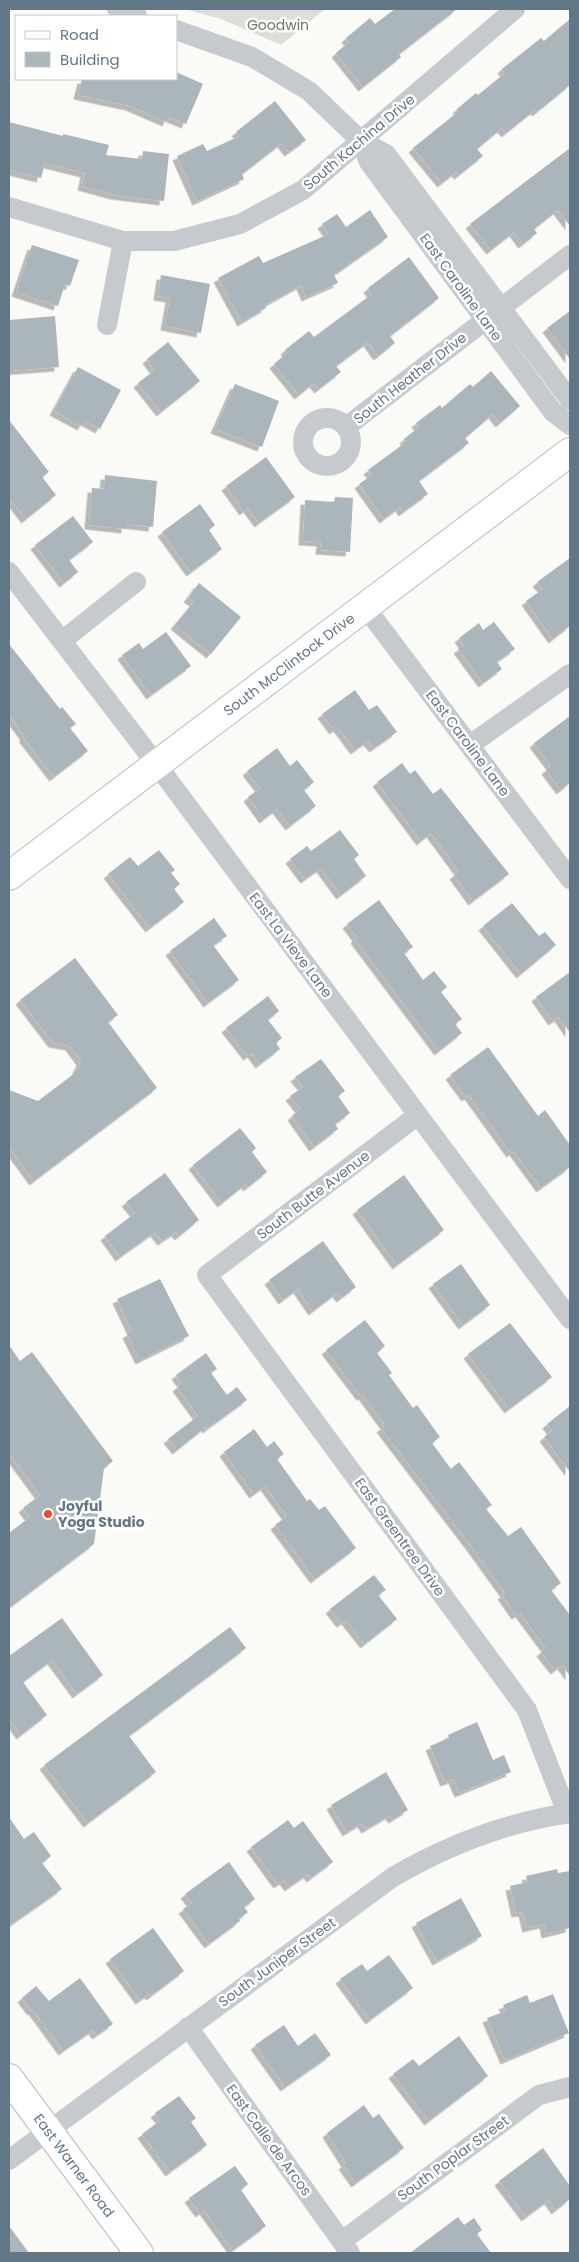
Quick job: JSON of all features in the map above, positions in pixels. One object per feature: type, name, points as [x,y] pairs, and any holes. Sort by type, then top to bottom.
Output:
[{"type":"main road","name":"South McClintock Drive","points":[[9,876],[570,452]]},
{"type":"main road","name":"East Warner Road","points":[[9,2078],[139,2253]]},
{"type":"street","points":[[117,9],[134,15]]},
{"type":"street","name":"South Kachina Drive","points":[[9,207],[123,241],[174,241],[240,224],[304,190],[515,9]]},
{"type":"street","name":"East Caroline Lane","points":[[178,31],[252,57],[309,91],[361,141],[386,154],[570,400]]},
{"type":"street","name":"East Caroline Lane","points":[[361,141],[369,162],[485,320],[553,412],[570,425]]},
{"type":"street","points":[[107,325],[123,241]]},
{"type":"street","name":"South Heather Drive","points":[[346,428],[570,255]]},
{"type":"street","name":"East La Vieve Lane","points":[[9,572],[157,765],[570,1319]]},
{"type":"street","points":[[63,640],[136,582]]},
{"type":"street","name":"East Caroline Lane","points":[[366,608],[570,879]]},
{"type":"street","points":[[470,745],[570,674]]},
{"type":"street","name":"South Butte Avenue","points":[[207,1275],[418,1115]]},
{"type":"street","name":"East Greentree Drive","points":[[207,1275],[527,1710],[568,1813]]},
{"type":"street","name":"South Juniper Street","points":[[9,2160],[393,1877],[451,1846],[482,1835],[568,1813]]},
{"type":"street","name":"East Calle de Arcos","points":[[188,2028],[346,2247]]},
{"type":"street","name":"South Poplar Street","points":[[346,2247],[539,2095],[570,2087]]},
{"type":"green space","name":"Goodwin","points":[[184,9],[325,9],[281,45],[221,19]]},
{"type":"building","points":[[395,9],[457,9],[399,54],[401,57],[363,87],[336,53],[349,42],[346,38],[370,18],[375,24]]},
{"type":"building","points":[[570,19],[570,85],[537,112],[535,110],[506,133],[502,128],[477,149],[483,156],[459,175],[456,172],[442,183],[413,148],[459,111],[457,109],[476,93],[478,95],[505,73],[502,69],[541,38],[544,41]]},
{"type":"building","points":[[178,73],[203,84],[186,124],[169,117],[167,122],[130,106],[78,95],[82,80],[178,80]]},
{"type":"building","points":[[275,101],[306,140],[289,152],[282,143],[242,174],[244,179],[197,201],[177,156],[203,144],[207,151],[240,136],[236,132]]},
{"type":"building","points":[[9,122],[63,136],[63,134],[109,145],[106,155],[142,159],[143,151],[169,154],[164,201],[115,195],[82,186],[85,173],[45,163],[41,178],[9,170]]},
{"type":"building","points":[[570,148],[570,226],[558,210],[534,229],[537,233],[523,244],[514,232],[491,250],[470,224]]},
{"type":"building","points":[[370,210],[388,237],[334,275],[338,283],[306,297],[301,285],[265,305],[266,308],[242,322],[218,278],[259,256],[263,263],[329,234],[322,224],[337,214],[346,227]]},
{"type":"building","points":[[32,245],[79,260],[70,286],[65,284],[58,306],[16,292]]},
{"type":"building","points":[[409,257],[439,298],[390,336],[395,343],[378,356],[368,342],[336,366],[341,372],[319,389],[314,383],[299,395],[274,364],[287,353],[285,350],[309,331],[314,337],[372,294],[368,288]]},
{"type":"building","points":[[161,275],[210,284],[201,333],[165,326],[170,298],[158,296]]},
{"type":"building","points":[[570,311],[570,359],[547,328]]},
{"type":"building","points":[[55,316],[59,367],[9,371],[9,320]]},
{"type":"building","points":[[168,342],[200,381],[161,412],[138,383],[155,370],[147,359]]},
{"type":"building","points":[[78,367],[121,390],[100,429],[85,421],[82,426],[54,411]]},
{"type":"building","points":[[491,371],[520,406],[500,423],[493,414],[465,438],[469,443],[419,481],[428,494],[403,512],[400,507],[384,519],[359,484],[372,475],[368,470],[406,442],[404,439],[419,427],[416,423],[440,405],[442,408],[470,384],[473,387]]},
{"type":"building","points":[[235,384],[279,401],[262,447],[215,429]]},
{"type":"building","points":[[9,420],[49,472],[42,477],[56,495],[26,519],[9,497]]},
{"type":"building","points":[[266,457],[295,497],[259,523],[248,508],[244,511],[226,486]]},
{"type":"building","points":[[105,475],[157,481],[153,527],[126,524],[126,529],[89,525],[92,488],[104,489]]},
{"type":"building","points":[[335,497],[353,498],[350,552],[320,550],[321,542],[303,541],[305,500],[334,502]]},
{"type":"building","points":[[200,504],[215,525],[209,530],[222,549],[191,572],[162,532]]},
{"type":"building","points":[[73,516],[93,542],[69,560],[78,572],[64,583],[35,545]]},
{"type":"building","points":[[570,558],[570,626],[553,639],[526,601],[543,589],[537,582]]},
{"type":"building","points":[[199,583],[241,617],[211,654],[175,625],[194,602],[188,598]]},
{"type":"building","points":[[494,622],[515,649],[497,662],[502,669],[483,683],[458,649],[464,645],[459,638],[479,623],[483,630]]},
{"type":"building","points":[[166,632],[191,666],[151,695],[122,655],[139,643],[143,649]]},
{"type":"building","points":[[9,644],[60,709],[62,707],[76,724],[70,728],[88,751],[54,777],[23,737],[25,736],[9,715]]},
{"type":"building","points":[[355,690],[369,710],[377,705],[397,732],[374,748],[368,741],[355,750],[338,727],[334,730],[322,714]]},
{"type":"building","points":[[570,716],[570,783],[561,790],[546,770],[551,766],[534,743]]},
{"type":"building","points":[[277,748],[290,766],[297,760],[314,782],[304,790],[316,806],[290,826],[277,809],[264,819],[248,797],[260,788],[247,771]]},
{"type":"building","points":[[402,763],[410,774],[415,770],[433,794],[441,788],[509,874],[473,901],[454,875],[459,871],[431,833],[421,841],[377,782]]},
{"type":"building","points":[[340,830],[359,855],[354,859],[366,876],[341,895],[321,868],[305,879],[290,859],[307,846],[311,851]]},
{"type":"building","points":[[159,850],[175,870],[171,873],[180,884],[174,889],[184,902],[150,928],[108,874],[130,857],[138,866]]},
{"type":"building","points":[[379,900],[413,947],[404,953],[423,980],[434,971],[447,987],[441,992],[462,1019],[455,1024],[462,1033],[439,1051],[355,939],[357,937],[347,924]]},
{"type":"building","points":[[512,903],[539,936],[545,932],[556,945],[521,974],[483,926]]},
{"type":"building","points":[[214,918],[227,936],[213,945],[239,980],[208,1003],[170,951]]},
{"type":"building","points":[[75,958],[118,1015],[108,1022],[157,1088],[34,1181],[9,1147],[9,1090],[38,1101],[75,1073],[81,1061],[70,1046],[53,1043],[20,1000]]},
{"type":"building","points":[[570,972],[570,1033],[559,1017],[553,1021],[536,997]]},
{"type":"building","points":[[268,996],[279,1011],[268,1020],[282,1038],[276,1043],[280,1049],[260,1064],[252,1053],[248,1056],[226,1028]]},
{"type":"building","points":[[488,1047],[538,1116],[545,1110],[570,1145],[570,1167],[541,1188],[514,1151],[511,1153],[469,1095],[466,1097],[450,1075]]},
{"type":"building","points":[[321,1059],[345,1091],[338,1096],[350,1113],[335,1124],[338,1129],[314,1147],[292,1116],[300,1109],[290,1096],[303,1087],[295,1077]]},
{"type":"building","points":[[240,1128],[256,1148],[252,1152],[267,1172],[248,1187],[246,1184],[222,1203],[193,1165]]},
{"type":"building","points":[[165,1173],[199,1220],[179,1236],[176,1232],[162,1241],[155,1232],[120,1257],[105,1236],[135,1213],[126,1202]]},
{"type":"building","points":[[404,1175],[444,1230],[397,1265],[357,1210]]},
{"type":"building","points":[[323,1241],[356,1287],[341,1298],[337,1293],[313,1311],[298,1289],[283,1300],[269,1280]]},
{"type":"building","points":[[461,1264],[490,1305],[463,1325],[433,1284]]},
{"type":"building","points":[[160,1279],[189,1336],[140,1360],[127,1334],[132,1331],[117,1299]]},
{"type":"building","points":[[365,1320],[385,1346],[377,1353],[392,1373],[389,1375],[413,1408],[417,1405],[440,1437],[432,1443],[451,1469],[459,1462],[492,1505],[486,1509],[508,1536],[521,1527],[561,1583],[551,1590],[570,1615],[570,1676],[562,1665],[555,1670],[541,1652],[546,1648],[520,1613],[516,1615],[502,1595],[505,1593],[381,1428],[385,1425],[326,1350]]},
{"type":"building","points":[[510,1323],[552,1377],[509,1409],[468,1354]]},
{"type":"building","points":[[9,1345],[20,1361],[32,1352],[113,1461],[104,1468],[94,1544],[9,1608],[9,1533],[30,1517],[23,1508],[40,1495],[9,1453]]},
{"type":"building","points":[[206,1353],[217,1369],[211,1373],[227,1395],[237,1387],[247,1400],[207,1429],[206,1427],[177,1450],[168,1439],[198,1416],[177,1387],[182,1383],[176,1375]]},
{"type":"building","points":[[570,1406],[570,1472],[544,1437],[552,1431],[547,1424]]},
{"type":"building","points":[[254,1429],[267,1447],[274,1441],[284,1454],[277,1459],[307,1501],[310,1499],[319,1510],[325,1506],[356,1548],[315,1579],[275,1525],[287,1516],[265,1486],[254,1494],[224,1452]]},
{"type":"building","points":[[374,1575],[386,1590],[378,1595],[397,1619],[365,1644],[346,1620],[341,1623],[330,1609]]},
{"type":"building","points":[[62,1618],[103,1675],[77,1694],[52,1660],[23,1682],[47,1715],[21,1735],[9,1718],[9,1656]]},
{"type":"building","points":[[230,1627],[246,1648],[129,1736],[156,1772],[88,1823],[44,1765]]},
{"type":"building","points":[[477,1722],[493,1760],[504,1755],[511,1772],[459,1793],[453,1779],[445,1782],[430,1746],[449,1738],[448,1735]]},
{"type":"building","points":[[386,1772],[408,1810],[393,1819],[390,1815],[366,1829],[362,1823],[347,1832],[331,1805]]},
{"type":"building","points":[[9,1817],[24,1839],[34,1832],[51,1856],[42,1863],[62,1889],[9,1926]]},
{"type":"building","points":[[288,1820],[294,1828],[303,1821],[333,1862],[311,1878],[308,1874],[289,1887],[284,1880],[278,1884],[251,1847]]},
{"type":"building","points":[[229,1862],[255,1899],[244,1907],[248,1912],[239,1919],[240,1921],[209,1944],[183,1909],[192,1903],[185,1894]]},
{"type":"building","points":[[557,1869],[558,1873],[570,1871],[570,1928],[546,1934],[544,1924],[527,1928],[523,1912],[516,1913],[510,1886],[528,1882],[526,1876]]},
{"type":"building","points":[[461,1898],[482,1936],[437,1961],[416,1923]]},
{"type":"building","points":[[153,1928],[184,1971],[151,1996],[149,1994],[140,2000],[110,1959]]},
{"type":"building","points":[[389,1955],[413,1988],[370,2020],[340,1979],[362,1964],[367,1971]]},
{"type":"building","points":[[80,1978],[113,2024],[97,2035],[93,2030],[63,2051],[22,1998],[36,1986],[49,2001]]},
{"type":"building","points":[[553,1994],[569,2033],[505,2060],[487,2018],[506,2011],[503,2005],[527,1995],[530,2003]]},
{"type":"building","points":[[284,2025],[298,2046],[315,2033],[331,2055],[285,2087],[255,2045]]},
{"type":"building","points":[[459,2036],[488,2076],[429,2121],[393,2074],[413,2059],[419,2066]]},
{"type":"building","points":[[179,2096],[196,2118],[191,2122],[207,2145],[170,2172],[142,2134],[161,2120],[155,2113]]},
{"type":"building","points":[[364,2105],[373,2118],[379,2114],[404,2148],[356,2183],[343,2165],[346,2163],[327,2133]]},
{"type":"building","points":[[543,2148],[570,2186],[570,2199],[556,2210],[549,2200],[526,2217],[499,2181]]},
{"type":"building","points":[[235,2166],[248,2184],[241,2190],[266,2226],[233,2250],[204,2210],[200,2213],[189,2198]]},
{"type":"building","points":[[458,2217],[464,2225],[474,2218],[482,2230],[477,2234],[491,2253],[410,2253]]},
{"type":"building","points":[[9,2226],[29,2253],[9,2253]]},
{"type":"place","name":"Joyful Yoga Studio","points":[[48,1514]]}]
